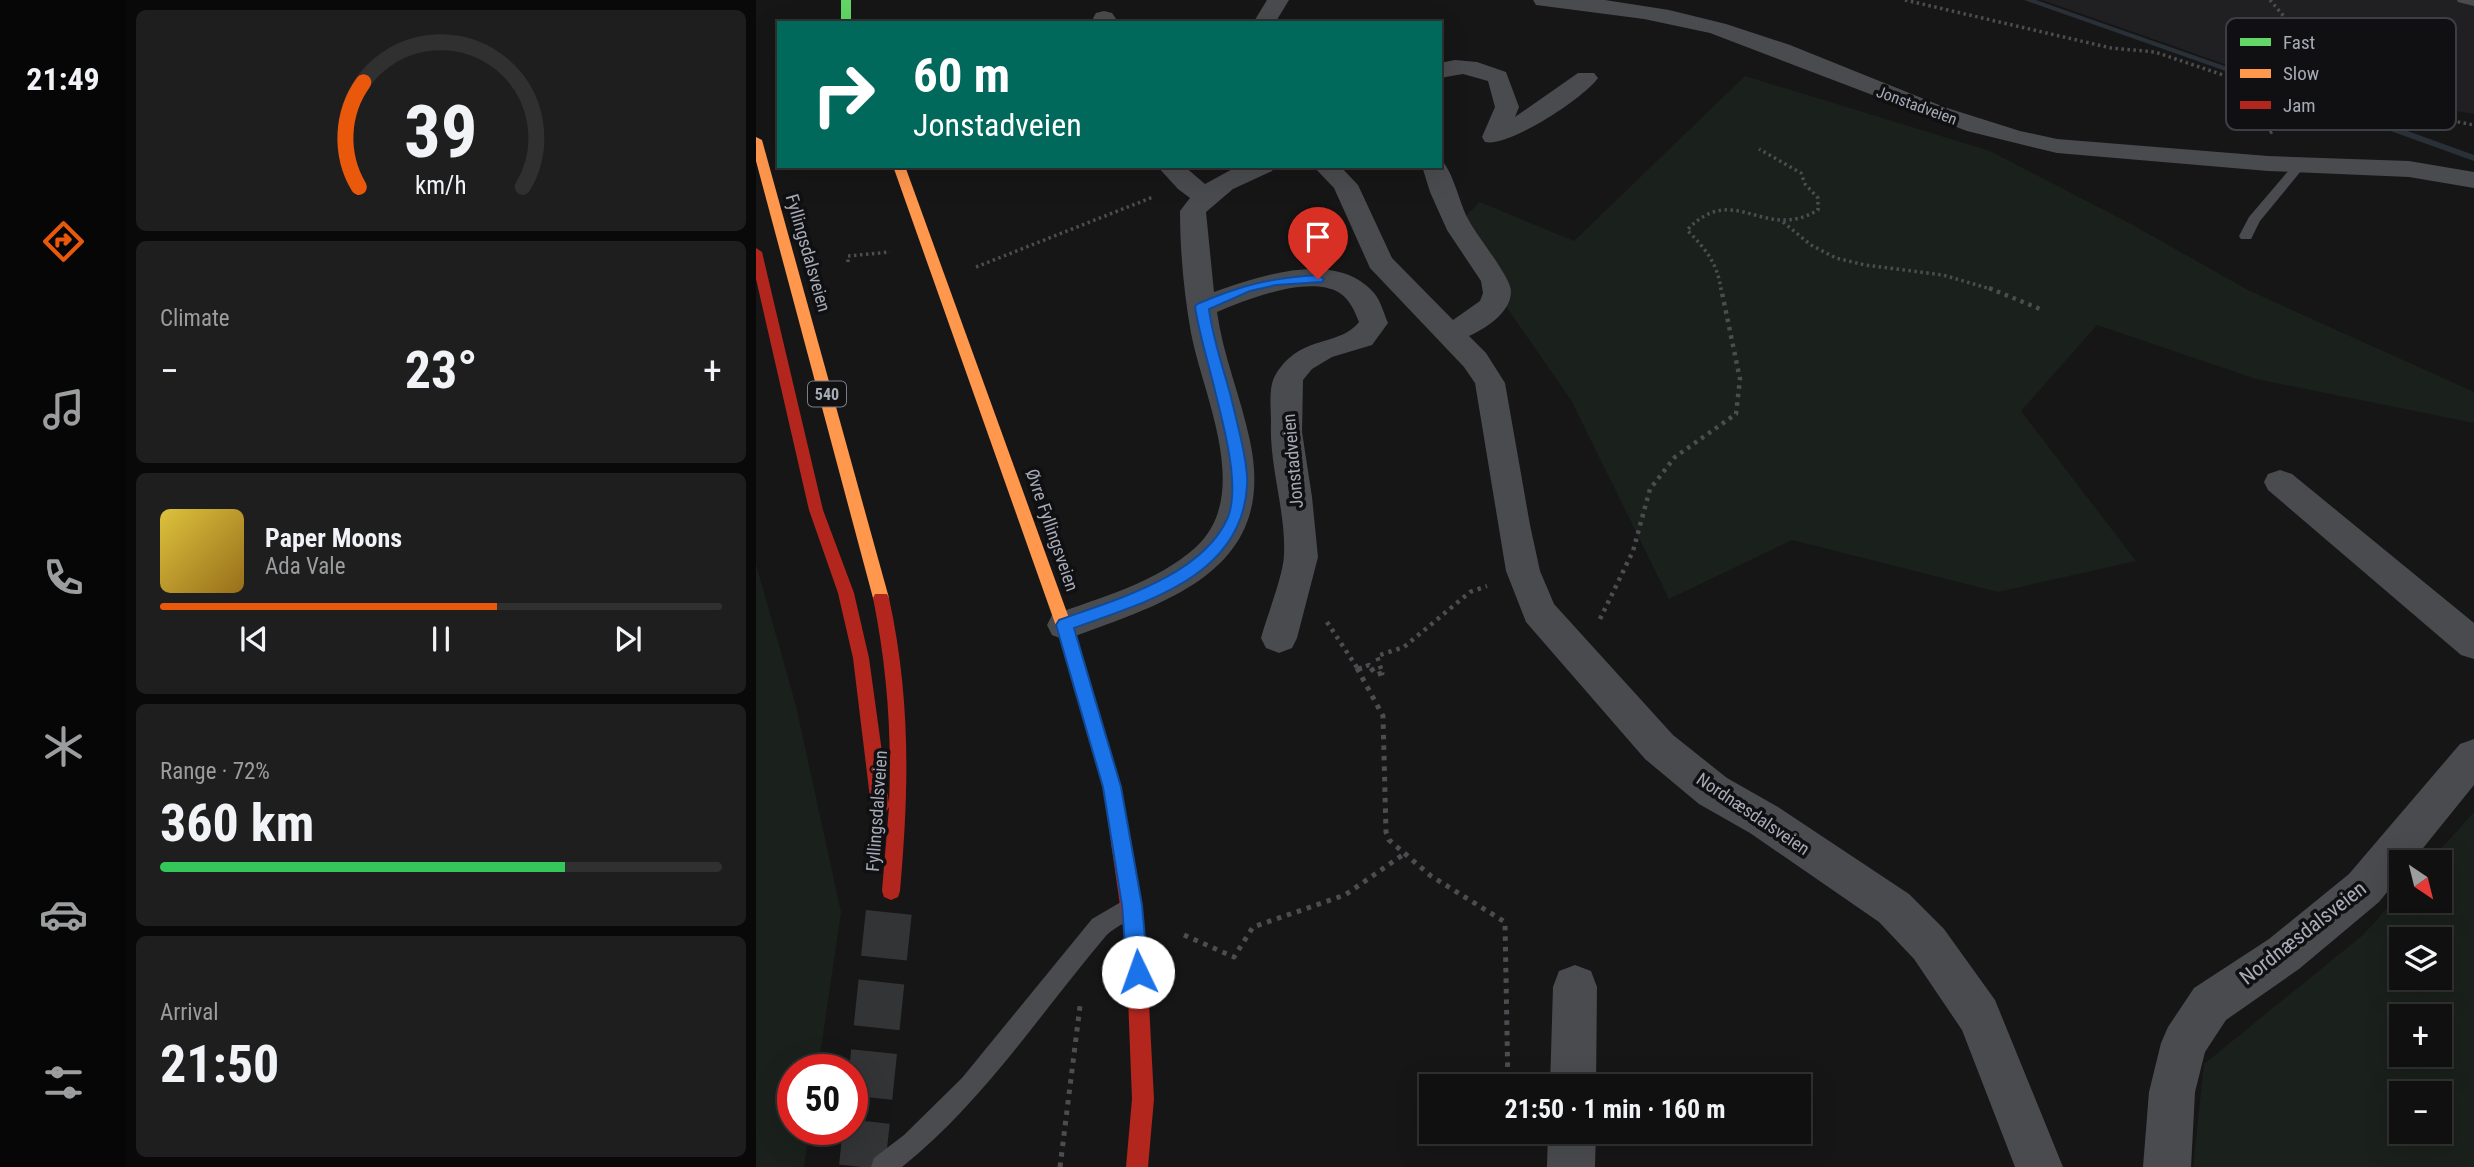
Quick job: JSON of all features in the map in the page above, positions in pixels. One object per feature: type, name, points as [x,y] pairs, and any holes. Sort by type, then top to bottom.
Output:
[{"type":"main road","points":[[846,0],[846,21]]},
{"type":"main road","name":"Fyllingsdalsveien","points":[[756,140],[834,419],[876,579],[891,651],[900,719],[901,787],[891,891],[861,658],[846,593],[816,510],[756,252]]},
{"type":"main road","name":"Øvre Fyllingsveien","points":[[900,168],[1065,625],[1112,787],[1132,905],[1143,1099],[1138,1167]]},
{"type":"street","points":[[1265,21],[1278,0]]},
{"type":"street","name":"Jonstadveien","points":[[1544,0],[1688,20],[1742,36],[1958,120],[2058,146],[2300,165],[2408,167],[2441,171],[2474,180]]},
{"type":"street","points":[[1442,70],[1458,66],[1498,77],[1507,107],[1494,137],[1530,119],[1586,78]]},
{"type":"street","points":[[1065,625],[1153,592],[1181,577],[1220,543],[1236,516],[1241,492],[1237,455],[1207,342],[1193,211],[1187,182],[1225,181],[1258,168]]},
{"type":"street","name":"Nordnæsdalsveien","points":[[1327,168],[1345,185],[1380,262],[1475,360],[1490,383],[1494,421],[1525,574],[1539,612],[1659,747],[1713,791],[1764,820],[1894,908],[1929,944],[1979,1016],[2039,1167]]},
{"type":"street","points":[[1435,168],[1458,226],[1490,273],[1497,291],[1494,302],[1479,318],[1449,334]]},
{"type":"street","name":"Jonstadveien","points":[[1202,307],[1247,288],[1307,279],[1340,281],[1363,295],[1371,307],[1374,323],[1367,335],[1322,350],[1301,362],[1288,379],[1286,432],[1296,497],[1301,557],[1279,638]]},
{"type":"street","points":[[2280,482],[2474,644]]},
{"type":"street","name":"Nordnæsdalsveien","points":[[2167,1167],[2172,1092],[2184,1043],[2210,1004],[2284,954],[2364,888],[2474,756]]},
{"type":"street","points":[[1573,1074],[1575,987]]},
{"type":"street","points":[[1571,1167],[1572,1144]]},
{"type":"lane","points":[[2462,0],[2474,3]]},
{"type":"lane","points":[[2246,236],[2254,220],[2300,165]]},
{"type":"lane","points":[[883,1167],[908,1149],[978,1075],[1100,926],[1132,905]]},
{"type":"path","points":[[1905,0],[2110,48],[2155,52],[2226,76]]},
{"type":"path","points":[[2270,0],[2285,18]]},
{"type":"path","points":[[2456,122],[2474,125]]},
{"type":"path","points":[[1573,650],[1595,629],[1608,597],[1633,551],[1650,489],[1675,457],[1736,414],[1740,379],[1732,333],[1724,312],[1719,273],[1706,250],[1688,230],[1695,220],[1707,211],[1725,206],[1751,216],[1783,222],[1801,220],[1818,209],[1818,198],[1805,184],[1801,173],[1759,149]]},
{"type":"path","points":[[972,269],[1187,182]]},
{"type":"path","points":[[1783,222],[1804,241],[1823,253],[1851,262],[1945,276],[1998,290],[2040,309]]},
{"type":"path","points":[[848,262],[848,256],[892,252]]},
{"type":"path","points":[[1358,668],[1369,665],[1376,675],[1381,673],[1377,656],[1404,647],[1470,592],[1525,574]]},
{"type":"path","points":[[1293,591],[1314,592],[1330,630],[1358,668],[1383,716],[1386,832],[1394,846],[1431,876],[1505,922],[1508,1074]]},
{"type":"path","points":[[1184,935],[1234,957],[1253,927],[1345,895],[1404,855]]},
{"type":"path","points":[[1060,1167],[1077,1046],[1081,991]]},
{"type":"shaded area","points":[[2042,0],[2474,0],[2474,114],[2456,111],[2456,18],[2226,18],[2226,65]]},
{"type":"shaded area","points":[[1745,76],[1990,151],[2131,224],[2248,290],[2474,392],[2474,423],[2256,379],[2097,325],[2021,411],[2136,561],[1998,592],[1792,540],[1669,599],[1571,400],[1480,269],[1462,220],[1480,202],[1574,241]]},
{"type":"shaded area","points":[[756,564],[796,706],[841,912],[820,1054],[777,1054],[777,1145],[807,1145],[804,1167],[756,1167]]},
{"type":"shaded area","points":[[2474,812],[2474,1167],[2193,1167],[2204,1064],[2363,935],[2389,906],[2389,914],[2452,914],[2452,850],[2440,850]]},
{"type":"waterway","points":[[2028,0],[2226,69]]},
{"type":"waterway","points":[[2396,130],[2474,158]]},
{"type":"tunnel","points":[[862,1167],[891,891]]},
{"type":"traffic: fast","points":[[846,0],[846,21]]},
{"type":"traffic: slow","points":[[756,140],[881,598]]},
{"type":"traffic: slow","points":[[900,168],[1070,643]]},
{"type":"traffic: jam","points":[[756,252],[816,510],[846,593],[861,658],[880,806]]},
{"type":"traffic: jam","points":[[881,598],[895,674],[898,709],[899,780],[891,891]]},
{"type":"traffic: jam","points":[[1070,643],[1112,787],[1136,947],[1143,1099],[1137,1167]]},
{"type":"route","points":[[1138,972],[1132,905],[1112,787],[1065,625],[1153,592],[1181,577],[1220,543],[1236,516],[1241,492],[1237,455],[1207,342],[1202,307],[1247,288],[1276,281],[1318,279]]}]
